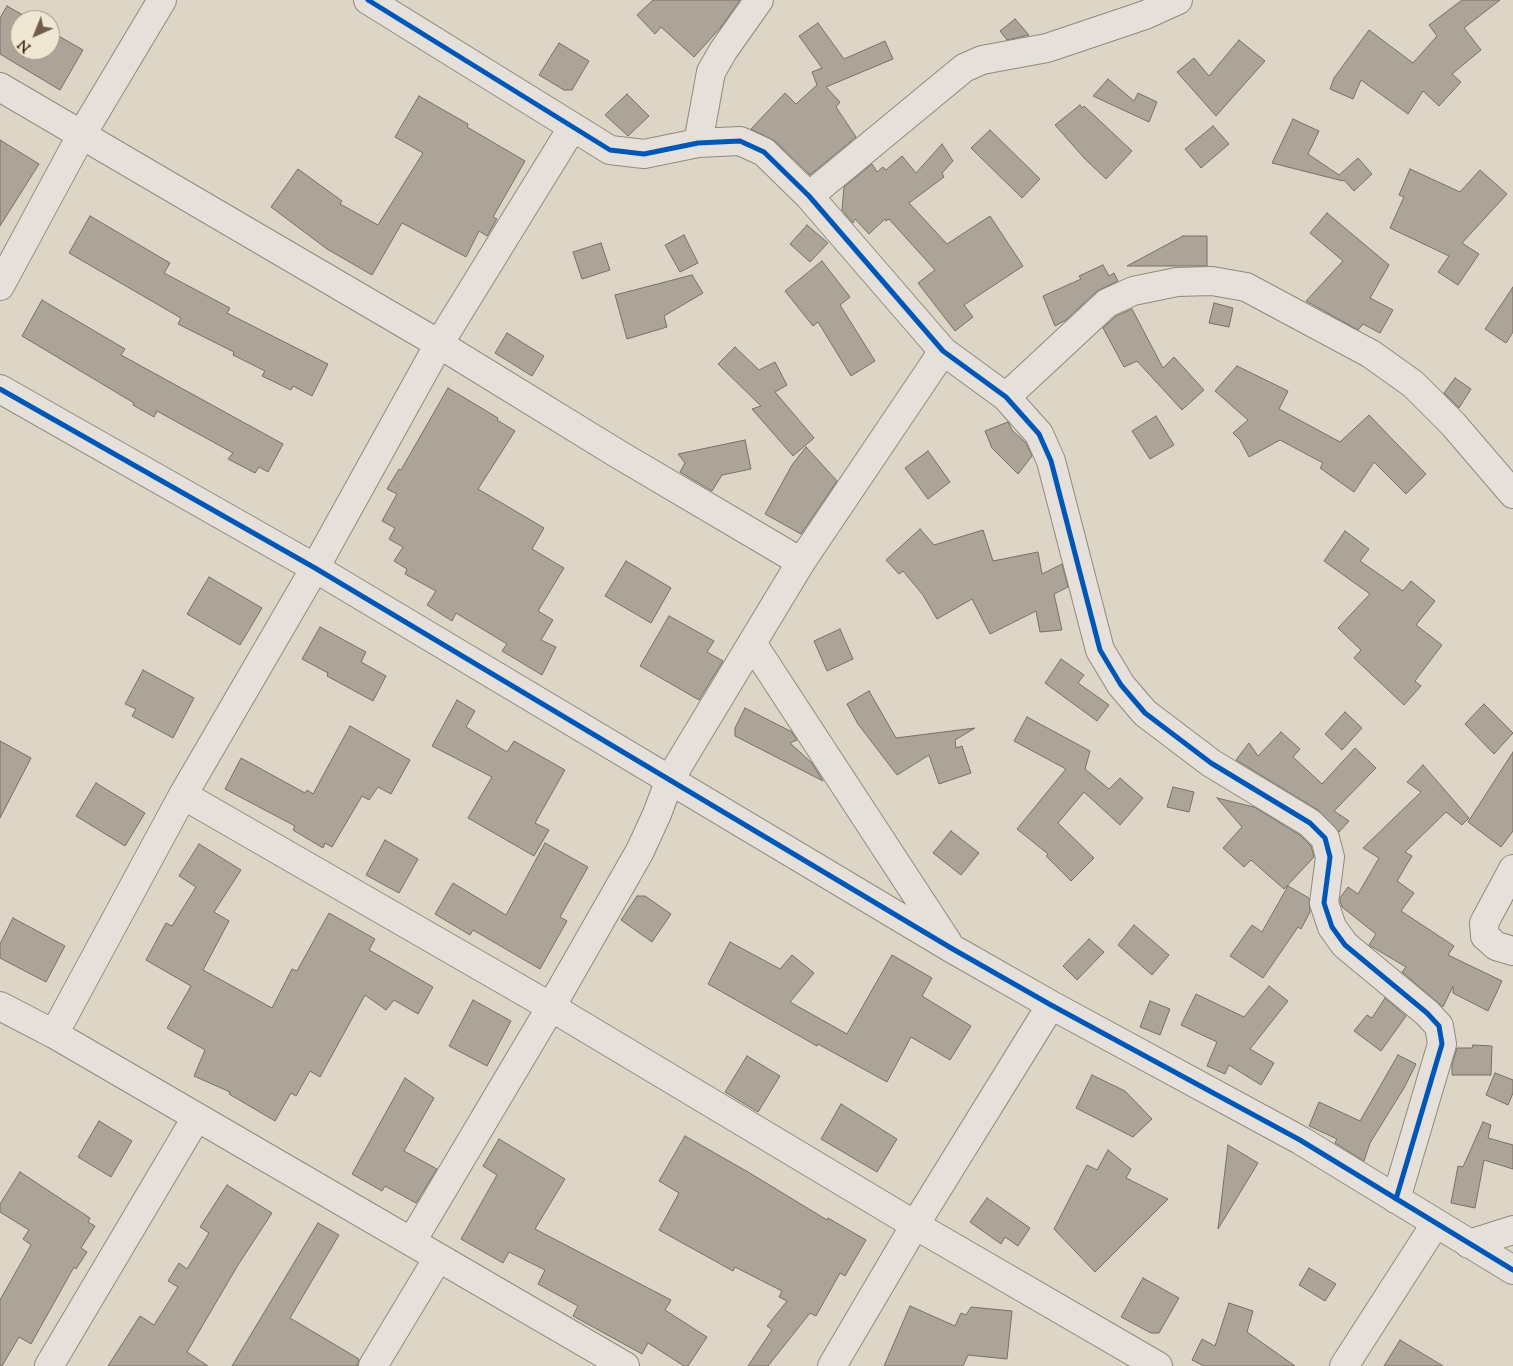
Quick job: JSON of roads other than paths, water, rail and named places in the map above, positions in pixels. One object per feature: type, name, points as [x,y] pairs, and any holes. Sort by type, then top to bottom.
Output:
[{"type":"street","points":[[0,286],[82,134],[162,0]]},
{"type":"street","points":[[368,0],[610,150],[644,154],[698,142],[740,141],[764,152],[809,196],[943,351],[1006,398],[1039,434],[1051,461],[1100,650],[1121,685],[1146,713],[1211,763],[1310,824],[1325,838],[1330,857],[1324,903],[1332,927],[1345,945],[1440,1026],[1442,1044],[1396,1199]]},
{"type":"street","points":[[698,142],[711,72],[758,0]]},
{"type":"street","points":[[809,196],[964,68],[982,60],[1047,48],[1145,15],[1178,0]]},
{"type":"street","points":[[0,87],[439,344],[618,454],[801,562]]},
{"type":"street","points":[[54,1034],[183,795],[315,568],[439,344],[572,128]]},
{"type":"street","points":[[1006,398],[1107,303],[1133,291],[1177,282],[1212,281],[1246,287],[1378,359],[1413,384],[1440,411],[1513,494]]},
{"type":"street","points":[[412,1241],[551,1007],[640,851],[670,779],[801,562],[943,351]]},
{"type":"street","points":[[0,389],[315,568],[951,948],[1051,1005],[1300,1140],[1513,1270]]},
{"type":"street","points":[[752,643],[951,948]]},
{"type":"street","points":[[183,795],[551,1007],[915,1225],[1158,1366]]},
{"type":"street","points":[[1513,869],[1484,923],[1485,936],[1496,946],[1513,951]]},
{"type":"street","points":[[832,1366],[915,1225],[1051,1005]]},
{"type":"street","points":[[0,1006],[54,1034],[625,1366]]},
{"type":"street","points":[[49,1366],[196,1118]]},
{"type":"street","points":[[1344,1366],[1436,1223]]},
{"type":"street","points":[[1469,1244],[1513,1230]]},
{"type":"street","points":[[373,1366],[438,1258]]}]
